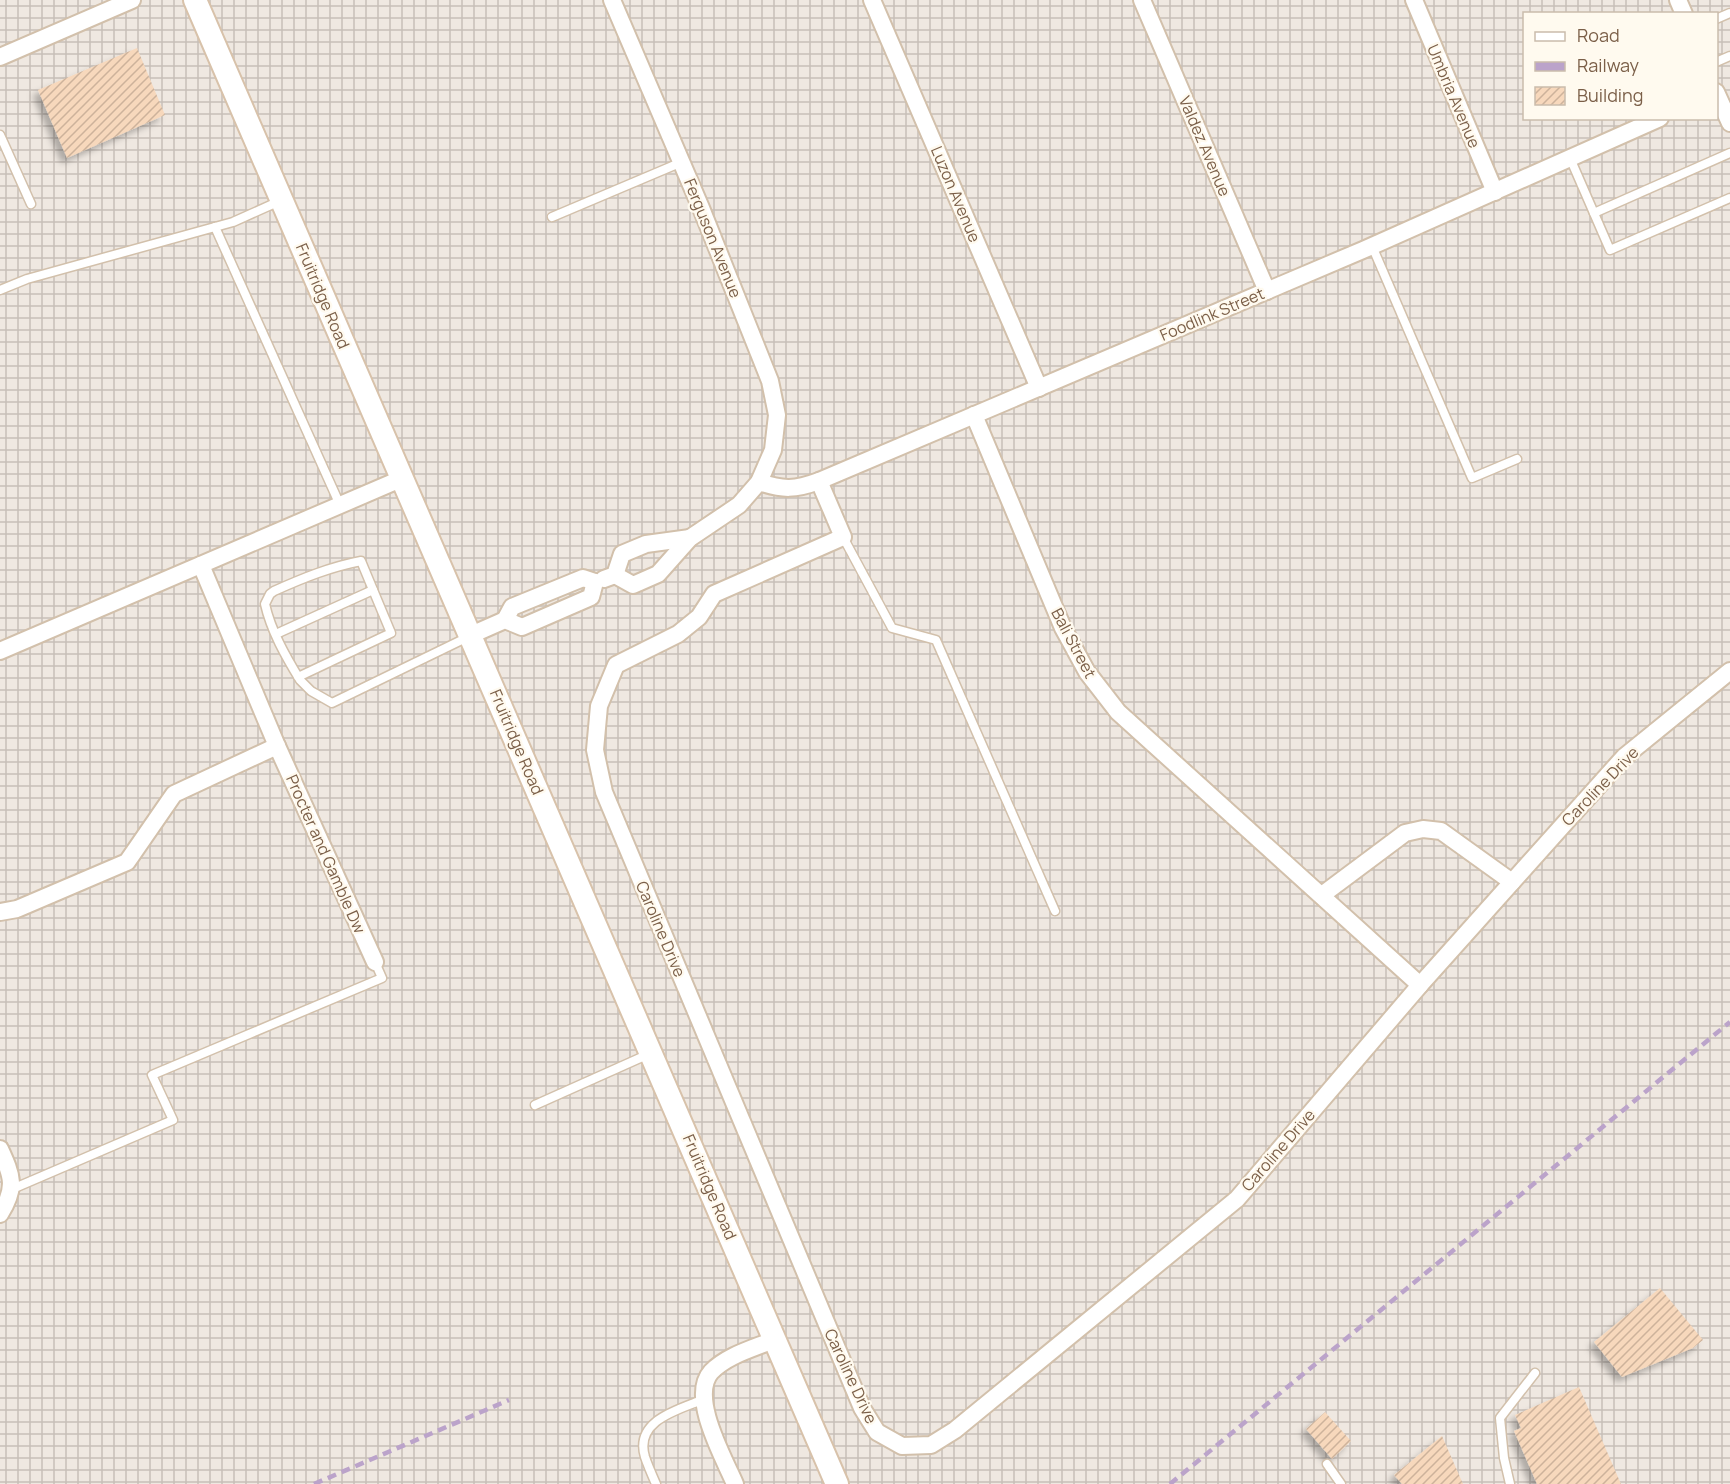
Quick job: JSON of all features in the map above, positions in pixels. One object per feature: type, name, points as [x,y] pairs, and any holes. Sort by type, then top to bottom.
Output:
[{"type":"main road","name":"Fruitridge Road","points":[[195,0],[837,1484]]},
{"type":"street","points":[[0,57],[132,0]]},
{"type":"street","name":"Ferguson Avenue","points":[[612,0],[682,162],[770,381],[777,415],[773,450],[759,482],[739,505],[690,538]]},
{"type":"street","name":"Luzon Avenue","points":[[872,0],[1039,388]]},
{"type":"street","name":"Valdez Avenue","points":[[1142,0],[1267,291]]},
{"type":"street","name":"Umbria Avenue","points":[[1414,0],[1495,192]]},
{"type":"street","points":[[1718,95],[1730,123]]},
{"type":"street","name":"Foodlink Street","points":[[759,482],[779,489],[800,488],[819,481],[1372,246],[1656,120]]},
{"type":"street","name":"Bali Street","points":[[974,415],[1063,628],[1087,672],[1118,712],[1420,985]]},
{"type":"street","points":[[0,651],[403,478]]},
{"type":"street","points":[[819,481],[843,537]]},
{"type":"street","name":"Caroline Drive","points":[[843,537],[714,594],[699,617],[678,633],[616,665],[599,706],[595,750],[604,792],[862,1408],[877,1432],[902,1446],[931,1445],[955,1430],[1237,1199],[1420,985],[1624,758],[1730,671]]},
{"type":"street","points":[[615,575],[622,554],[646,544],[690,538]]},
{"type":"street","points":[[471,635],[505,620],[512,607],[583,578],[595,582],[615,575],[633,585],[658,574],[690,538]]},
{"type":"street","name":"Procter and Gamble Dw","points":[[201,565],[277,746],[375,962]]},
{"type":"street","points":[[0,912],[17,909],[127,862],[174,795],[277,746]]},
{"type":"street","points":[[1322,895],[1405,833],[1423,828],[1442,831],[1512,882]]},
{"type":"street","points":[[0,1149],[12,1175],[8,1201],[0,1214]]},
{"type":"street","points":[[735,1484],[707,1418],[702,1400],[710,1374],[728,1359],[776,1339]]},
{"type":"lane","points":[[0,135],[31,204]]},
{"type":"lane","points":[[1594,213],[1730,153]]},
{"type":"lane","points":[[1570,158],[1610,250],[1730,198]]},
{"type":"lane","points":[[552,217],[682,162]]},
{"type":"lane","points":[[0,290],[27,279],[233,222],[282,200]]},
{"type":"lane","points":[[215,227],[340,505]]},
{"type":"lane","points":[[1372,246],[1472,478],[1517,459]]},
{"type":"lane","points":[[843,537],[892,628],[936,640],[1055,911]]},
{"type":"lane","points":[[298,677],[391,633],[361,561],[319,571],[274,591],[265,604],[276,634],[298,677],[311,691],[332,703],[471,635]]},
{"type":"lane","points":[[276,634],[373,590]]},
{"type":"lane","points":[[10,1190],[173,1120],[152,1076],[382,978],[375,962]]},
{"type":"lane","points":[[535,1105],[652,1053]]},
{"type":"lane","points":[[1510,1484],[1504,1458],[1500,1418],[1535,1373]]},
{"type":"lane","points":[[656,1484],[644,1455],[645,1434],[652,1424],[667,1414],[702,1400]]},
{"type":"lane","points":[[1327,1464],[1341,1484]]},
{"type":"shaded area","points":[[0,0],[1730,0],[1730,1484],[0,1484]]},
{"type":"building","points":[[137,48],[165,115],[67,158],[38,90]]},
{"type":"building","points":[[1660,1288],[1703,1340],[1693,1348],[1622,1377],[1594,1342]]},
{"type":"building","points":[[1579,1387],[1621,1484],[1537,1484],[1514,1431],[1521,1428],[1515,1415]]},
{"type":"building","points":[[1325,1412],[1351,1441],[1332,1459],[1306,1429]]},
{"type":"building","points":[[1442,1436],[1463,1484],[1402,1484],[1394,1475]]},
{"type":"railway","points":[[1170,1484],[1730,1022]]},
{"type":"railway","points":[[314,1484],[509,1400]]}]
